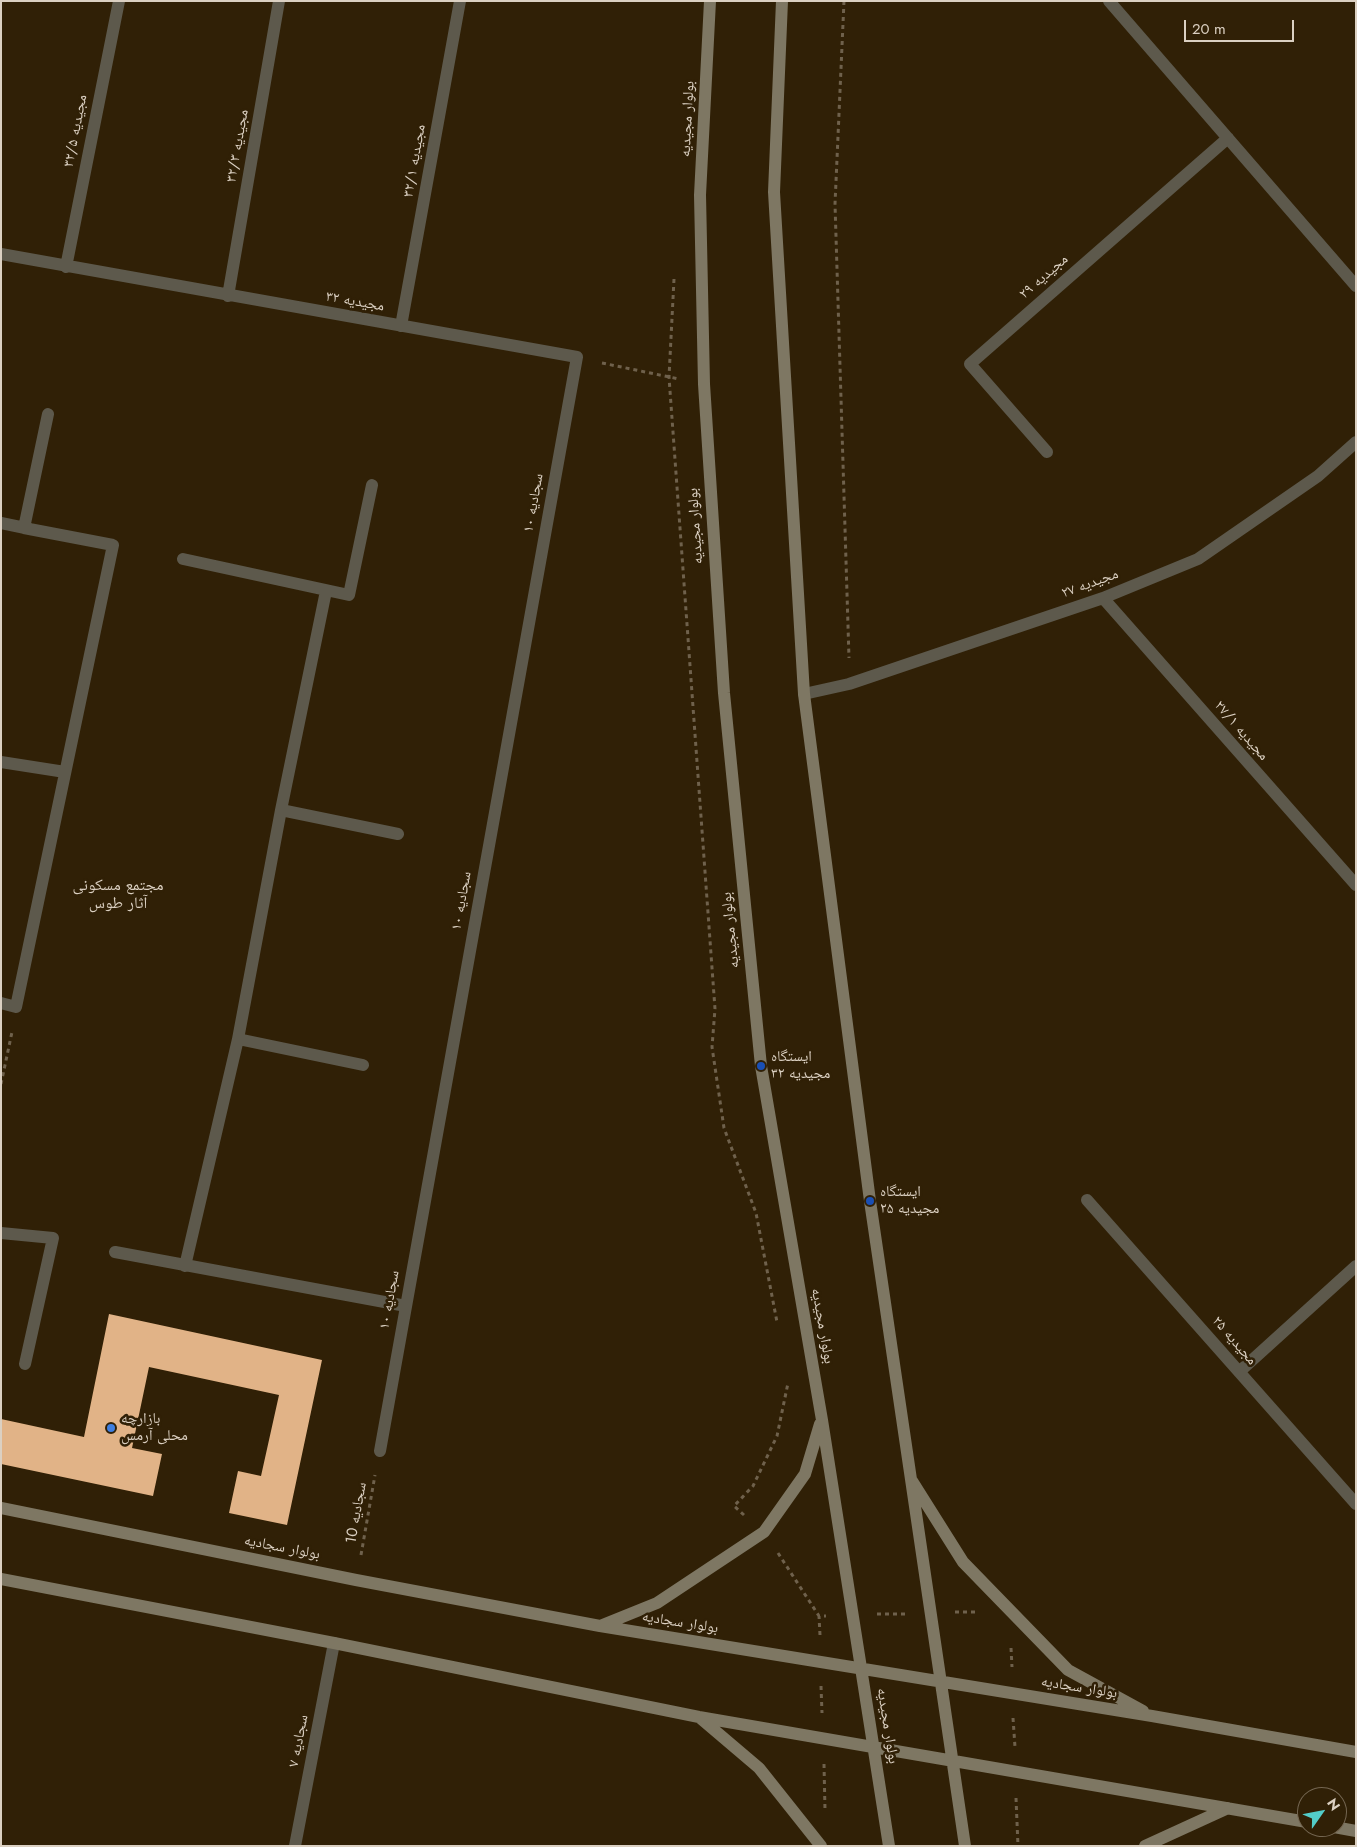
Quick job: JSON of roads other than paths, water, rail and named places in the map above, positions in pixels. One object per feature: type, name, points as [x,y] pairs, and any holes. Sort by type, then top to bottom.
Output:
[{"type":"main road","name":"بولوار مجیدیه","points":[[710,1],[700,195],[704,384],[724,694],[762,1066],[822,1420],[889,1846]]},
{"type":"main road","points":[[782,1],[774,192],[804,694],[870,1201],[965,1846]]},
{"type":"main road","points":[[600,1626],[657,1603],[764,1532],[805,1474],[822,1420]]},
{"type":"main road","points":[[910,1477],[963,1562],[1068,1670],[1152,1716]]},
{"type":"main road","name":"بولوار سجادیه","points":[[1,1508],[356,1580],[600,1626],[1152,1716],[1356,1752]]},
{"type":"main road","points":[[1,1579],[334,1643],[700,1717],[1297,1820]]},
{"type":"main road","points":[[700,1717],[760,1768],[821,1846]]},
{"type":"main road","points":[[1145,1846],[1228,1808]]},
{"type":"street","name":"مجیدیه ۳۲/۵","points":[[66,267],[119,1]]},
{"type":"street","name":"مجیدیه ۳۲/۳","points":[[228,296],[279,1]]},
{"type":"street","name":"مجیدیه ۳۲/۱","points":[[401,326],[460,1]]},
{"type":"street","points":[[1109,1],[1356,286]]},
{"type":"street","name":"مجیدیه ۲۹","points":[[1046,452],[970,364],[1228,138]]},
{"type":"street","name":"مجیدیه ۳۲","points":[[1,254],[577,358]]},
{"type":"street","name":"سجادیه ۱۰","points":[[380,1451],[577,358]]},
{"type":"street","points":[[1,1003],[16,1007],[113,545],[24,528],[48,414]]},
{"type":"street","name":"مجیدیه ۲۷","points":[[804,694],[850,684],[1103,598],[1198,559],[1318,476],[1356,442]]},
{"type":"street","points":[[183,559],[349,595],[372,485]]},
{"type":"street","points":[[1,523],[67,537]]},
{"type":"street","points":[[185,1266],[238,1038],[326,591]]},
{"type":"street","name":"مجیدیه ۲۷/۱","points":[[1103,598],[1356,885]]},
{"type":"street","points":[[1,762],[65,772]]},
{"type":"street","points":[[282,810],[398,834]]},
{"type":"street","points":[[238,1038],[363,1065]]},
{"type":"street","name":"مجیدیه ۲۵","points":[[1087,1200],[1356,1504]]},
{"type":"street","points":[[1,1232],[53,1238],[25,1364]]},
{"type":"street","points":[[115,1252],[406,1306]]},
{"type":"street","points":[[1239,1372],[1356,1266]]},
{"type":"street","name":"سجادیه ۷","points":[[295,1846],[334,1643]]},
{"type":"place","name":"ایستگاه مجیدیه ۳۲","points":[[761,1066]]},
{"type":"place","name":"ایستگاه مجیدیه ۲۵","points":[[870,1201]]},
{"type":"place","name":"بازارچه محلی آرمس","points":[[111,1428]]},
{"type":"district","name":"مجتمع مسکونی آثار طوس","points":[[118,895]]}]
